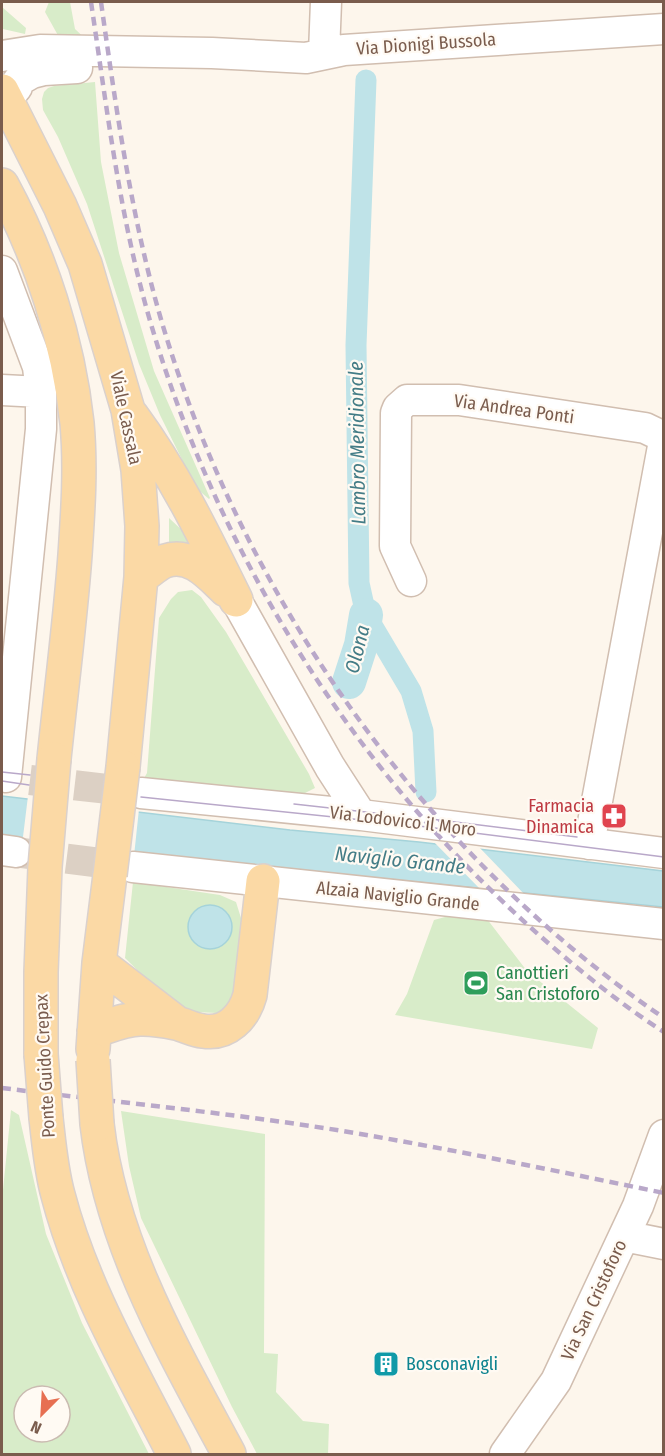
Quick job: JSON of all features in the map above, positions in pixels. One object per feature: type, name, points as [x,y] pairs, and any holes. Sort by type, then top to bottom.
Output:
[{"type":"main road","name":"Viale Cassala","points":[[4,96],[60,206],[85,264],[128,410],[138,470],[142,526],[141,577],[133,666],[132,780]]},
{"type":"main road","points":[[2,185],[18,217],[52,304],[68,364],[77,423],[79,469],[78,524],[72,600],[23,773]]},
{"type":"main road","points":[[128,410],[175,483],[236,600]]},
{"type":"main road","points":[[141,577],[165,561],[177,559],[194,562],[236,600]]},
{"type":"main road","name":"Ponte Guido Crepax","points":[[23,773],[45,867],[41,972],[42,1065],[50,1152],[58,1196],[70,1236],[93,1295],[174,1455]]},
{"type":"main road","points":[[132,780],[99,963],[93,1070],[99,1145],[118,1221],[143,1287],[229,1455]]},
{"type":"main road","points":[[94,1031],[124,1020],[142,1019],[211,1032],[221,1030],[231,1024],[240,1016],[250,995],[263,881]]},
{"type":"main road","points":[[99,963],[178,1024]]},
{"type":"street","points":[[324,53],[326,2]]},
{"type":"street","name":"Via Dionigi Bussola","points":[[2,56],[40,50],[306,58],[356,49],[663,29]]},
{"type":"street","name":"Via Dionigi Bussola","points":[[4,96],[17,87],[18,81],[32,73],[44,70],[121,65],[190,53]]},
{"type":"street","points":[[2,271],[38,367],[41,392],[23,773]]},
{"type":"street","points":[[2,390],[41,392]]},
{"type":"street","name":"Via Andrea Ponti","points":[[411,581],[395,546],[396,413],[407,400],[459,399],[645,429],[663,439],[589,844]]},
{"type":"street","points":[[236,600],[330,766],[361,815]]},
{"type":"street","name":"Via Lodovico il Moro","points":[[132,780],[361,815],[663,853]]},
{"type":"street","name":"Alzaia Naviglio Grande","points":[[133,867],[663,924]]},
{"type":"street","name":"Via San Cristoforo","points":[[505,1455],[556,1381],[645,1189],[663,1135]]},
{"type":"street","points":[[624,1236],[663,1244]]},
{"type":"green space","points":[[49,2],[70,2],[75,29],[91,44],[60,39],[45,12]]},
{"type":"green space","points":[[2,7],[26,28],[25,34],[3,29]]},
{"type":"green space","points":[[95,82],[101,162],[119,253],[154,371],[209,499],[196,488],[160,415],[139,364],[87,204],[58,137],[43,110],[42,99],[48,88]]},
{"type":"green space","points":[[169,518],[201,548],[169,549]]},
{"type":"green space","points":[[192,590],[201,597],[226,632],[315,788],[301,795],[143,780],[147,773],[159,618],[178,592]]},
{"type":"green space","points":[[133,882],[220,895],[236,902],[245,931],[233,1003],[217,1013],[196,1012],[169,1001],[125,958]]},
{"type":"green space","name":"Canottieri San Cristoforo","points":[[462,916],[487,919],[527,971],[598,1028],[592,1049],[395,1015],[407,994],[434,920]]},
{"type":"green space","points":[[11,1110],[19,1115],[46,1234],[82,1323],[149,1454],[2,1454],[2,1200]]},
{"type":"green space","points":[[121,1111],[265,1134],[264,1353],[278,1354],[276,1392],[303,1421],[329,1424],[328,1454],[257,1454],[141,1218],[129,1166]]},
{"type":"water","name":"Naviglio Grande","points":[[2,796],[663,871],[663,907],[2,840]]},
{"type":"water","points":[[210,905],[225,912],[232,927],[225,942],[210,949],[195,942],[188,927],[195,912]]},
{"type":"pier","points":[[28,796],[139,809],[134,856],[22,845]]},
{"type":"pier","points":[[432,840],[478,846],[526,896],[482,891]]},
{"type":"waterway","name":"Lambro Meridionale","points":[[366,80],[356,345],[359,583],[366,615],[411,691],[423,731],[426,792]]},
{"type":"waterway","name":"Olona","points":[[349,682],[361,645],[366,615]]},
{"type":"tunnel","points":[[30,780],[141,793]]},
{"type":"tunnel","points":[[22,853],[133,867]]},
{"type":"tram line","points":[[2,772],[30,775]]},
{"type":"tram line","points":[[2,781],[29,785]]},
{"type":"tram line","points":[[141,797],[411,825],[664,857]]},
{"type":"tram line","points":[[294,804],[384,814]]},
{"type":"tram line","points":[[431,819],[577,837]]},
{"type":"railway","points":[[91,2],[120,191],[145,303],[174,394],[209,483],[251,569],[299,652],[353,731],[412,806],[477,876],[547,942],[604,989],[664,1032]]},
{"type":"railway","points":[[101,2],[130,188],[155,298],[189,404],[233,508],[285,607],[347,702],[415,792],[492,875],[575,951],[664,1018]]},
{"type":"railway","points":[[2,1088],[215,1113],[343,1131],[664,1193]]},
{"type":"place","name":"Farmacia Dinamica","points":[[614,816]]},
{"type":"place","name":"Canottieri San Cristoforo","points":[[476,983]]},
{"type":"place","name":"Bosconavigli","points":[[386,1364]]}]
